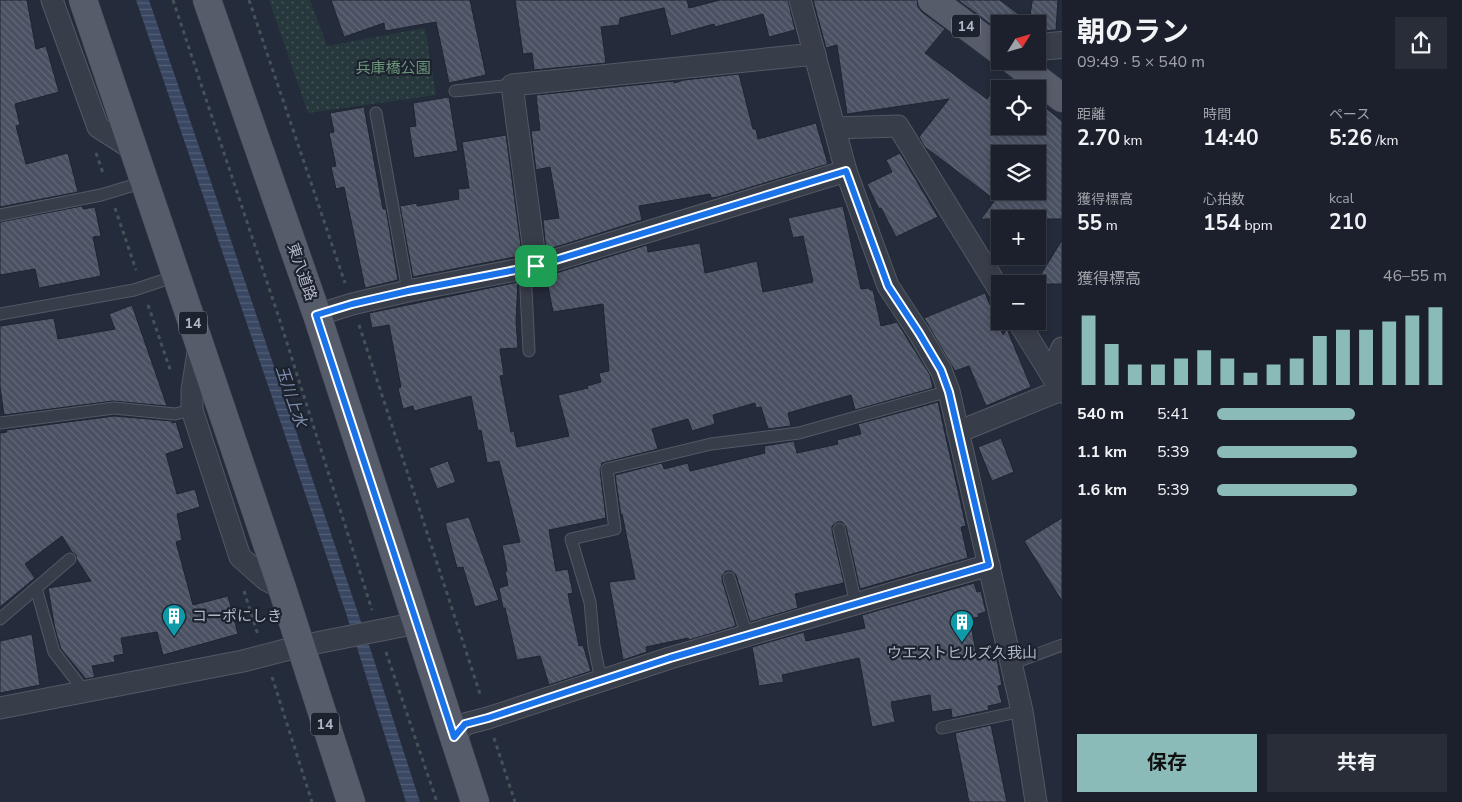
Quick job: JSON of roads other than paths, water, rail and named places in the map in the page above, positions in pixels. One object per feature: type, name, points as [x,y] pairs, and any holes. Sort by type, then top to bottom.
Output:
[{"type":"main road","name":"14","points":[[83,0],[282,588],[310,645],[351,802]]},
{"type":"main road","name":"東八道路","points":[[207,0],[316,315],[475,802]]},
{"type":"main road","name":"14","points":[[932,0],[991,44]]},
{"type":"main road","points":[[1026,70],[1062,98]]},
{"type":"street","points":[[52,0],[98,127],[117,141],[134,150]]},
{"type":"street","points":[[800,0],[846,171],[888,286],[936,363],[949,392],[1022,711],[1036,802]]},
{"type":"street","points":[[1046,46],[1062,45]]},
{"type":"street","points":[[531,267],[512,85],[814,54]]},
{"type":"street","points":[[835,128],[898,126],[991,276]]},
{"type":"street","points":[[316,315],[352,304],[408,291],[531,267],[846,171]]},
{"type":"street","points":[[1024,330],[1058,385]]},
{"type":"street","points":[[200,342],[192,390],[192,410],[240,557],[266,580],[282,588]]},
{"type":"street","points":[[1058,385],[1062,348]]},
{"type":"street","points":[[958,432],[1058,385]]},
{"type":"street","points":[[454,737],[465,724],[601,680],[989,565]]},
{"type":"street","points":[[0,708],[243,661],[417,623]]},
{"type":"lane","points":[[456,91],[512,85]]},
{"type":"lane","points":[[376,113],[408,291]]},
{"type":"lane","points":[[0,215],[101,195],[145,182]]},
{"type":"lane","points":[[529,351],[531,267]]},
{"type":"lane","points":[[0,314],[134,290],[177,276]]},
{"type":"lane","points":[[601,680],[594,646],[590,602],[571,539],[615,530],[607,469],[711,444],[800,433],[949,392]]},
{"type":"lane","points":[[0,423],[114,408],[175,414],[192,410]]},
{"type":"lane","points":[[839,529],[856,604]]},
{"type":"lane","points":[[0,619],[70,559]]},
{"type":"lane","points":[[729,578],[747,636]]},
{"type":"lane","points":[[36,588],[54,652],[84,692]]},
{"type":"lane","points":[[1011,664],[1062,645]]},
{"type":"lane","points":[[942,728],[1022,711]]},
{"type":"water","points":[[136,0],[149,0],[371,651],[420,802],[406,802],[346,613]]},
{"type":"place","name":"コーポにしき","points":[[174,637]]},
{"type":"place","name":"ウエストヒルズ久我山","points":[[962,643]]},
{"type":"park label","name":"兵庫橋公園","points":[[393,68]]},
{"type":"water label","name":"玉川上水","points":[[292,396]]}]
